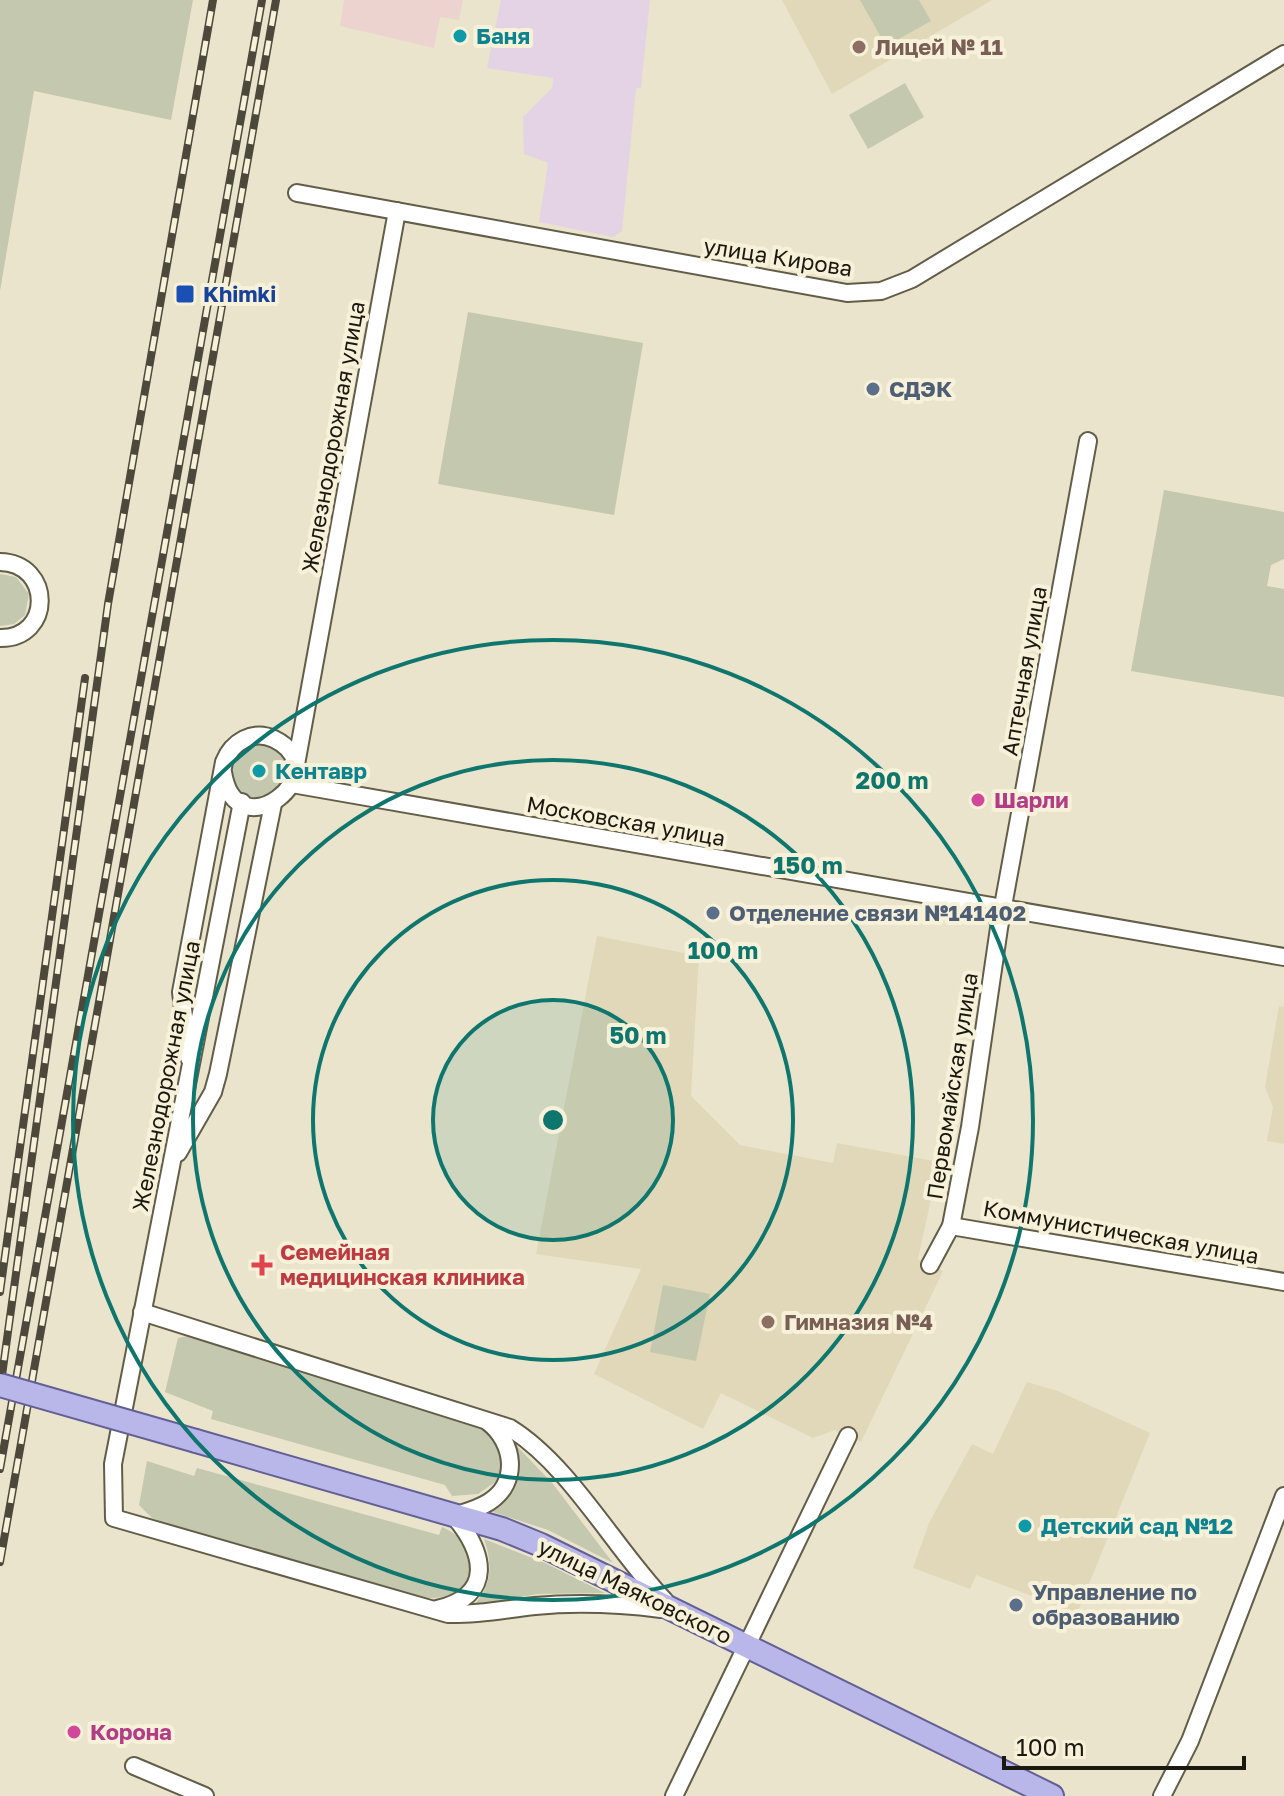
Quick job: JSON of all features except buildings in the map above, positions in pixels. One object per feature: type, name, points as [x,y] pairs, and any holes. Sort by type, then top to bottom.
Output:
[{"type":"main road","name":"улица Маяковского","points":[[0,1385],[454,1516],[541,1545],[1052,1796]]},
{"type":"street","name":"улица Кирова","points":[[397,211],[847,293],[881,291],[912,279],[1284,54]]},
{"type":"street","points":[[297,193],[397,211]]},
{"type":"street","name":"Железнодорожная улица","points":[[293,777],[397,211]]},
{"type":"street","name":"Аптечная улица","points":[[1003,909],[1088,441]]},
{"type":"street","points":[[0,562],[11,563],[30,573],[42,601],[40,612],[28,629],[19,635],[0,638]]},
{"type":"street","points":[[172,1165],[213,1092],[273,804],[293,777],[293,759],[278,740],[254,736],[233,746],[223,772],[181,992],[191,1068]]},
{"type":"street","points":[[223,772],[228,789],[242,802],[263,807],[273,804]]},
{"type":"street","name":"Московская улица","points":[[293,777],[1003,909],[1284,957]]},
{"type":"street","name":"Железнодорожная улица","points":[[242,802],[113,1464],[114,1518],[432,1610]]},
{"type":"street","name":"Первомайская улица","points":[[930,1265],[951,1226],[1003,909]]},
{"type":"street","name":"Коммунистическая улица","points":[[951,1226],[1284,1282]]},
{"type":"street","points":[[142,1312],[510,1428],[542,1452],[631,1565],[674,1611]]},
{"type":"street","points":[[432,1610],[460,1600],[477,1577],[477,1549],[454,1516],[491,1501],[507,1480],[511,1467],[506,1441],[483,1419]]},
{"type":"street","points":[[674,1796],[848,1436]]},
{"type":"street","points":[[1162,1796],[1190,1741],[1284,1496]]},
{"type":"street","points":[[432,1610],[470,1615],[585,1604],[674,1611]]},
{"type":"street","points":[[134,1766],[205,1796]]},
{"type":"shaded area","points":[[344,0],[463,0],[459,20],[440,17],[434,48],[340,26]]},
{"type":"shaded area","points":[[501,0],[650,0],[641,88],[636,88],[622,231],[613,237],[539,222],[548,163],[524,154],[523,117],[552,88],[553,78],[487,68]]},
{"type":"shaded area","name":"Лицей № 11","points":[[782,0],[992,0],[832,94]]},
{"type":"shaded area","name":"Гимназия №4","points":[[597,936],[699,956],[691,1096],[740,1145],[833,1163],[837,1143],[939,1162],[918,1259],[943,1271],[861,1442],[835,1430],[813,1438],[721,1393],[703,1429],[594,1374],[641,1269],[536,1254]]},
{"type":"shaded area","points":[[1279,1006],[1284,1007],[1284,1144],[1267,1141],[1273,1107],[1265,1087]]},
{"type":"shaded area","points":[[1027,1382],[1058,1391],[1150,1433],[1072,1626],[1061,1622],[1066,1609],[976,1575],[970,1589],[913,1568],[929,1523],[972,1444],[993,1454]]},
{"type":"green space","points":[[0,0],[193,0],[171,120],[34,91],[0,291]]},
{"type":"green space","points":[[860,0],[919,0],[931,21],[886,46]]},
{"type":"green space","points":[[905,83],[924,117],[868,149],[849,115]]},
{"type":"green space","points":[[468,312],[643,343],[614,515],[438,484]]},
{"type":"green space","points":[[1164,490],[1284,512],[1284,559],[1271,565],[1267,586],[1284,589],[1284,697],[1131,671]]},
{"type":"green space","points":[[0,574],[16,577],[29,594],[25,615],[14,624],[0,626]]},
{"type":"green space","points":[[259,743],[279,751],[287,771],[279,791],[259,799],[239,791],[231,771],[239,751]]},
{"type":"green space","points":[[663,1285],[710,1294],[696,1361],[650,1352]]},
{"type":"green space","points":[[189,1336],[485,1430],[499,1446],[501,1465],[498,1480],[478,1494],[452,1496],[445,1485],[211,1419],[213,1411],[165,1392],[178,1338]]},
{"type":"green space","points":[[514,1443],[553,1484],[613,1563],[548,1530],[493,1512],[508,1497],[516,1482],[518,1464]]},
{"type":"green space","points":[[147,1461],[194,1476],[197,1468],[439,1535],[442,1527],[457,1536],[466,1547],[471,1570],[467,1581],[458,1590],[427,1598],[163,1522],[152,1518],[139,1505]]},
{"type":"green space","points":[[484,1539],[545,1563],[605,1593],[537,1594],[473,1606],[484,1591],[489,1574],[489,1557]]},
{"type":"railway","points":[[0,1390],[108,604],[213,0]]},
{"type":"railway","points":[[0,1469],[262,0]]},
{"type":"railway","points":[[0,1562],[276,0]]},
{"type":"railway","points":[[0,1292],[85,678]]},
{"type":"place","name":"Баня","points":[[460,36]]},
{"type":"place","name":"Лицей № 11","points":[[859,47]]},
{"type":"place","name":"Khimki","points":[[185,294]]},
{"type":"place","name":"СДЭК","points":[[873,389]]},
{"type":"place","name":"Кентавр","points":[[259,771]]},
{"type":"place","name":"Шарли","points":[[978,800]]},
{"type":"place","name":"Отделение связи №141402","points":[[713,913]]},
{"type":"place","name":"Семейная медицинская клиника","points":[[262,1265]]},
{"type":"place","name":"Гимназия №4","points":[[768,1322]]},
{"type":"place","name":"Детский сад №12","points":[[1025,1526]]},
{"type":"place","name":"Управление по образованию","points":[[1016,1605]]},
{"type":"place","name":"Корона","points":[[74,1732]]}]
